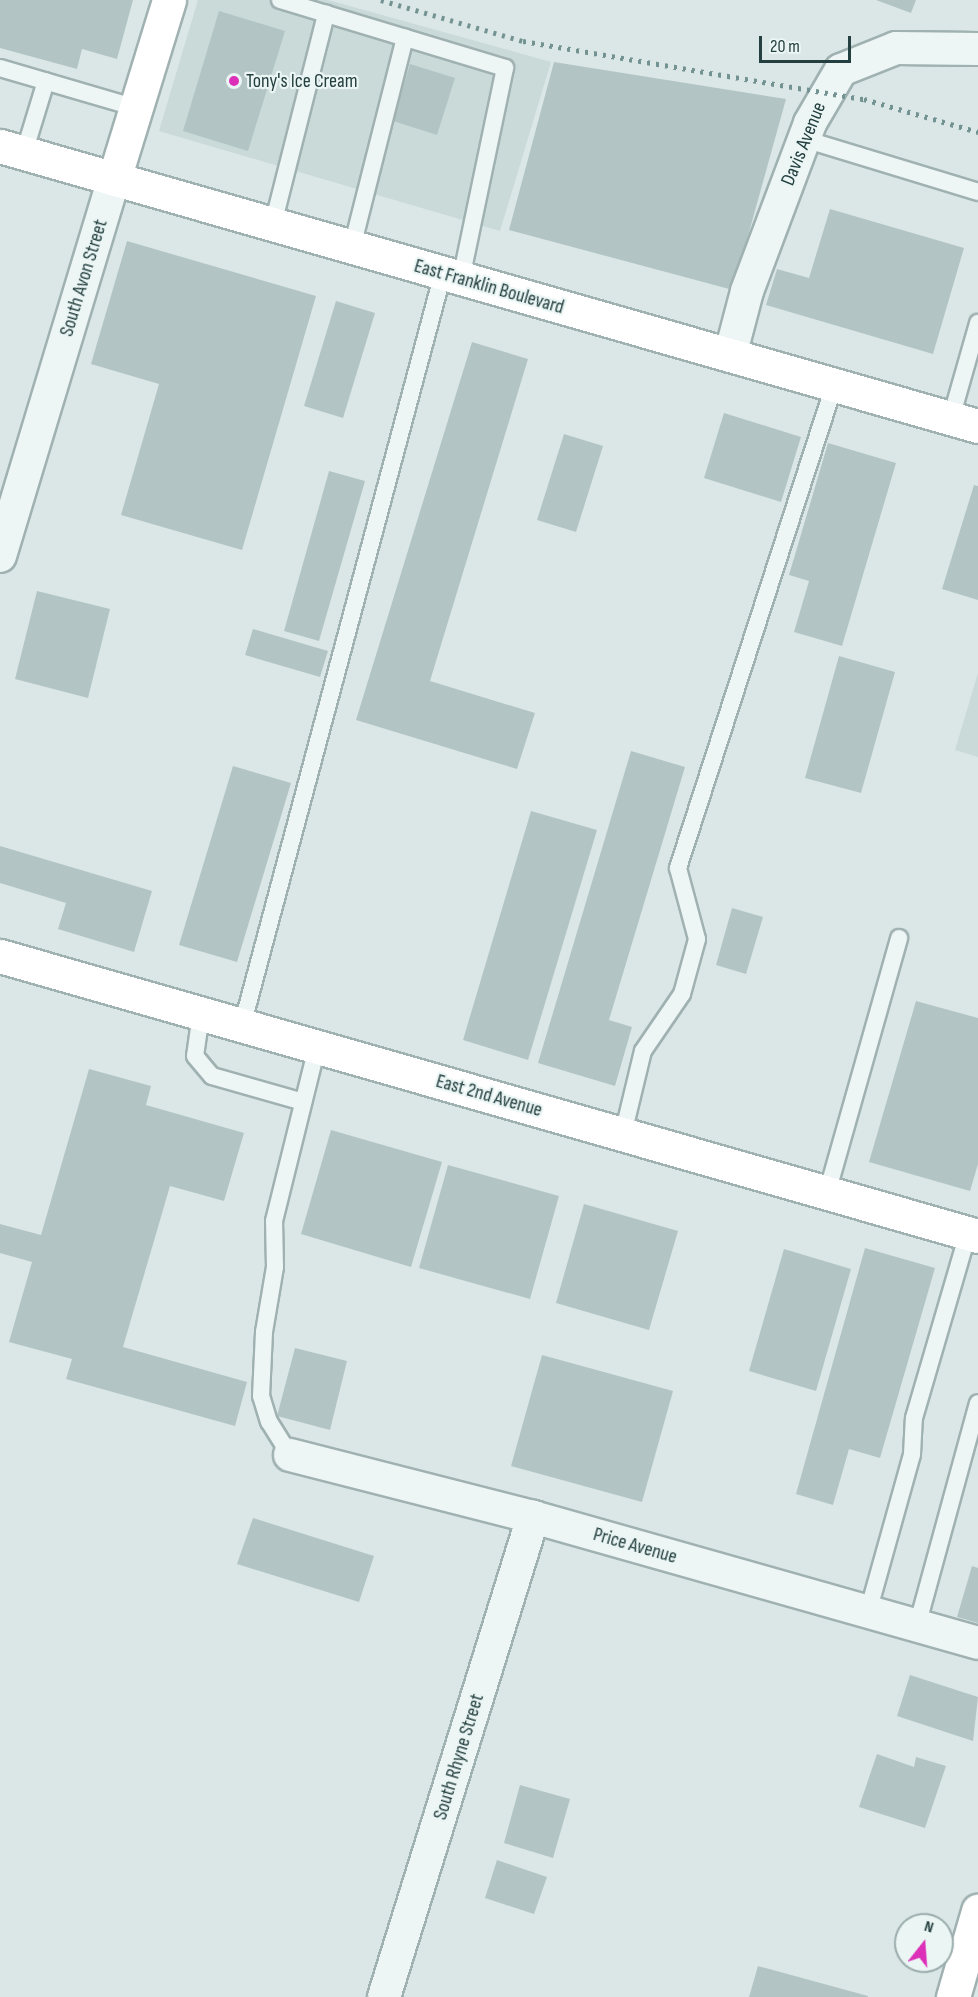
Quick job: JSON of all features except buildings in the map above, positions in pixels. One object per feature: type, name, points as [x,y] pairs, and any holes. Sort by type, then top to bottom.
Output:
[{"type":"street","name":"South Avon Street","points":[[0,556],[169,0]]},
{"type":"street","name":"Davis Avenue","points":[[730,356],[747,291],[804,139],[831,84],[856,62],[896,48],[978,49]]},
{"type":"street","name":"East Franklin Boulevard","points":[[12,149],[964,422]]},
{"type":"street","name":"East 2nd Avenue","points":[[0,956],[973,1235]]},
{"type":"street","name":"Price Avenue","points":[[290,1455],[533,1517],[978,1643]]},
{"type":"street","name":"South Rhyne Street","points":[[384,1997],[533,1517]]},
{"type":"street","points":[[953,1997],[978,1911]]},
{"type":"lane","points":[[242,1026],[452,276],[505,68],[280,0]]},
{"type":"lane","points":[[273,224],[326,14]]},
{"type":"lane","points":[[352,247],[405,38]]},
{"type":"lane","points":[[0,68],[136,108]]},
{"type":"lane","points":[[12,149],[46,81]]},
{"type":"lane","points":[[804,139],[978,192]]},
{"type":"lane","points":[[964,422],[978,323]]},
{"type":"lane","points":[[623,1134],[643,1051],[682,994],[697,939],[678,868],[834,386]]},
{"type":"lane","points":[[827,1193],[899,938]]},
{"type":"lane","points":[[201,1014],[195,1056],[212,1076],[303,1102]]},
{"type":"lane","points":[[290,1455],[269,1422],[261,1396],[274,1221],[317,1047]]},
{"type":"lane","points":[[868,1612],[912,1454],[914,1418],[973,1235]]},
{"type":"lane","points":[[917,1626],[978,1403]]},
{"type":"shaded area","points":[[198,0],[328,0],[551,62],[500,231],[159,131]]},
{"type":"shaded area","points":[[978,673],[978,757],[955,750]]},
{"type":"railway","points":[[381,0],[523,41],[864,99],[978,132]]},
{"type":"place","name":"Tony's Ice Cream","points":[[234,81]]}]
